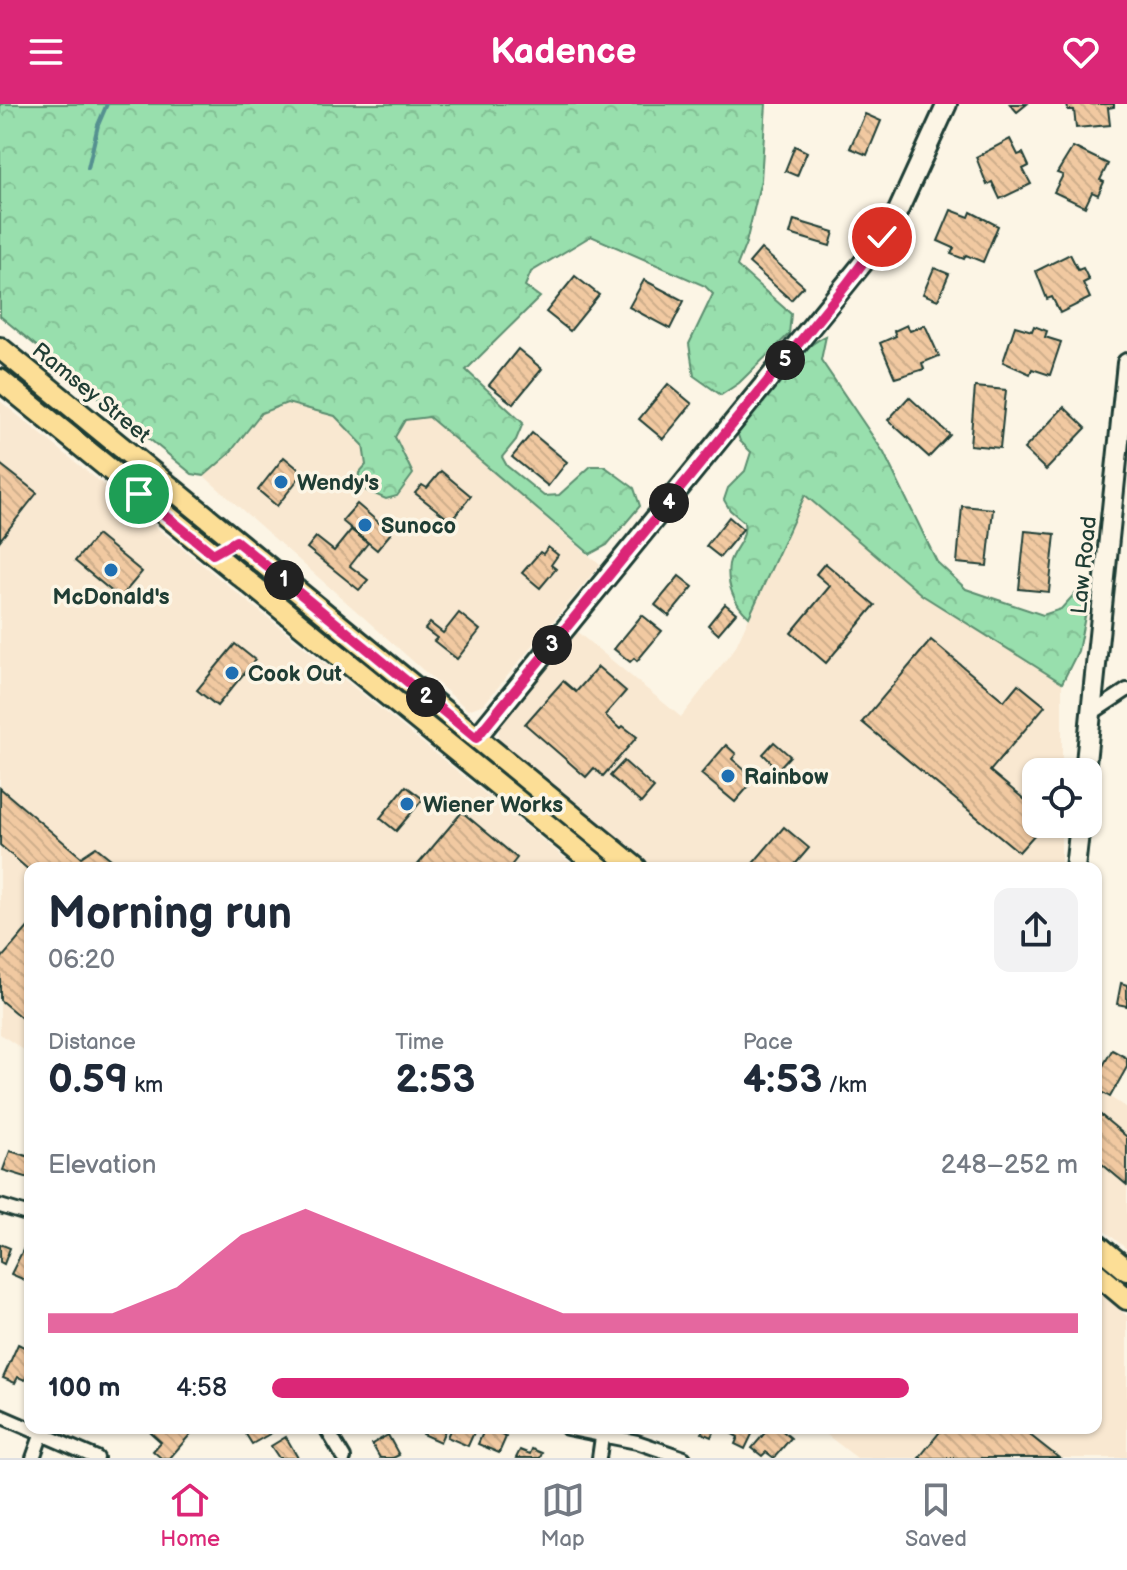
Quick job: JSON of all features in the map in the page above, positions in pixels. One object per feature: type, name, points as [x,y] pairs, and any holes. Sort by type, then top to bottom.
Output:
[{"type":"main road","name":"Ramsey Street","points":[[0,348],[629,862]]},
{"type":"main road","points":[[0,380],[593,862]]},
{"type":"main road","points":[[213,554],[236,541]]},
{"type":"main road","points":[[230,568],[236,541]]},
{"type":"main road","points":[[1102,1249],[1127,1270]]},
{"type":"main road","points":[[1102,1278],[1127,1299]]},
{"type":"street","points":[[476,738],[868,257],[905,197],[947,104]]},
{"type":"street","name":"Law Road","points":[[1087,758],[1127,363]]},
{"type":"street","points":[[1092,713],[1127,690]]},
{"type":"street","points":[[1076,862],[1078,838]]},
{"type":"street","points":[[0,1206],[24,1213]]},
{"type":"street","points":[[0,1416],[24,1426]]},
{"type":"street","points":[[33,1458],[42,1434]]},
{"type":"street","points":[[44,1434],[97,1458]]},
{"type":"street","points":[[330,1434],[344,1458]]},
{"type":"street","points":[[590,1434],[637,1442],[684,1458]]},
{"type":"street","points":[[599,1458],[602,1437]]},
{"type":"shaded area","points":[[0,401],[570,862],[24,862],[24,1050],[0,1034]]},
{"type":"shaded area","points":[[287,403],[335,416],[363,445],[366,465],[408,460],[395,438],[405,420],[429,417],[600,565],[484,704],[468,710],[204,476],[228,455],[261,413]]},
{"type":"shaded area","points":[[805,495],[922,595],[1062,683],[1062,758],[1022,758],[1022,838],[1061,838],[1061,862],[645,862],[499,746],[499,725],[576,631],[681,717],[735,648]]},
{"type":"shaded area","points":[[1102,1092],[1127,1108],[1127,1249],[1102,1229]]},
{"type":"shaded area","points":[[1102,1294],[1127,1316],[1127,1458],[857,1458],[826,1434],[1102,1434]]},
{"type":"green space","points":[[0,104],[766,104],[761,180],[746,243],[737,266],[791,314],[789,334],[739,383],[721,395],[694,376],[689,344],[713,294],[705,286],[591,236],[531,272],[525,286],[540,297],[466,370],[523,423],[516,440],[502,457],[507,466],[544,496],[559,495],[591,466],[604,466],[634,488],[640,506],[607,545],[590,554],[429,417],[405,420],[395,437],[413,474],[397,496],[386,499],[358,487],[359,473],[366,465],[363,445],[335,416],[287,403],[261,413],[228,455],[204,476],[192,474],[0,316]]},
{"type":"green space","points":[[826,336],[821,360],[884,453],[937,562],[966,589],[1043,615],[1061,609],[1079,589],[1091,587],[1078,651],[1062,683],[922,595],[805,495],[749,617],[739,606],[732,593],[728,571],[731,558],[742,540],[744,522],[724,500],[728,488],[745,471],[751,452],[740,441],[736,429],[790,364]]},
{"type":"building","points":[[1010,104],[1027,104],[1017,112]]},
{"type":"building","points":[[1067,104],[1114,104],[1114,107],[1108,108],[1110,125],[1076,128],[1074,110],[1068,110]]},
{"type":"building","points":[[865,114],[881,121],[867,155],[850,148]]},
{"type":"building","points":[[1010,139],[1018,155],[1023,153],[1029,166],[1023,169],[1031,184],[1000,199],[992,182],[987,185],[976,157]]},
{"type":"building","points":[[795,146],[807,152],[797,176],[785,171]]},
{"type":"building","points":[[1073,147],[1108,164],[1100,180],[1104,182],[1098,195],[1092,192],[1085,207],[1054,192],[1063,175],[1057,173]]},
{"type":"building","points":[[951,210],[969,217],[971,212],[998,226],[983,262],[966,255],[964,259],[951,254],[954,248],[938,241]]},
{"type":"building","points":[[794,220],[834,232],[830,246],[790,234]]},
{"type":"building","points":[[761,249],[804,286],[791,300],[749,263]]},
{"type":"building","points":[[1070,254],[1078,270],[1083,268],[1089,280],[1083,283],[1090,298],[1060,313],[1052,297],[1047,299],[1036,271]]},
{"type":"building","points":[[934,268],[949,274],[938,300],[923,294]]},
{"type":"building","points":[[575,276],[599,295],[570,331],[546,312]]},
{"type":"building","points":[[644,280],[684,301],[670,329],[629,307]]},
{"type":"building","points":[[907,325],[910,331],[925,325],[939,356],[922,363],[924,369],[895,378],[880,343],[896,336],[894,331]]},
{"type":"building","points":[[1015,326],[1032,331],[1034,326],[1047,331],[1045,337],[1061,342],[1050,375],[1032,369],[1030,374],[1003,362]]},
{"type":"building","points":[[518,349],[542,369],[513,404],[489,385]]},
{"type":"building","points":[[668,384],[692,404],[663,439],[639,419]]},
{"type":"building","points":[[975,387],[1006,390],[1000,448],[970,445]]},
{"type":"building","points":[[909,397],[950,435],[929,457],[888,420]]},
{"type":"building","points":[[1064,407],[1086,428],[1046,470],[1024,449]]},
{"type":"building","points":[[532,433],[567,462],[548,486],[512,457]]},
{"type":"building","name":"Wendy's","points":[[284,457],[303,473],[277,506],[258,490]]},
{"type":"building","points":[[0,464],[37,493],[0,540]]},
{"type":"building","points":[[441,471],[471,496],[451,521],[415,493],[422,485],[427,488]]},
{"type":"building","name":"Sunoco","points":[[357,504],[391,533],[377,550],[342,521]]},
{"type":"building","points":[[962,506],[993,509],[987,566],[957,563]]},
{"type":"building","points":[[729,517],[743,529],[720,557],[706,546]]},
{"type":"building","points":[[351,530],[368,543],[350,566],[368,580],[359,590],[307,548],[316,537],[334,551]]},
{"type":"building","points":[[1025,531],[1055,534],[1049,592],[1019,589]]},
{"type":"building","points":[[97,535],[142,572],[120,598],[75,561]]},
{"type":"building","points":[[548,547],[558,555],[551,565],[556,569],[540,588],[522,573]]},
{"type":"building","points":[[825,563],[875,605],[826,663],[791,633],[830,586],[816,574]]},
{"type":"building","points":[[679,576],[693,587],[669,616],[655,605]]},
{"type":"building","points":[[725,604],[736,613],[718,634],[708,625]]},
{"type":"building","points":[[459,613],[480,630],[457,659],[434,641],[437,638],[425,629],[430,623],[443,633]]},
{"type":"building","points":[[642,615],[662,631],[637,661],[634,658],[630,662],[614,649]]},
{"type":"building","points":[[931,640],[1004,701],[1018,684],[1045,706],[990,771],[1022,797],[1022,838],[1032,838],[1019,852],[862,722]]},
{"type":"building","points":[[235,644],[255,660],[217,706],[197,690]]},
{"type":"building","points":[[598,667],[626,691],[605,715],[620,729],[623,726],[637,737],[603,776],[594,768],[586,777],[525,724],[563,681],[576,692]]},
{"type":"building","points":[[774,742],[790,756],[778,769],[763,754]]},
{"type":"building","name":"Rainbow","points":[[726,745],[736,754],[732,759],[755,779],[735,802],[701,774]]},
{"type":"building","points":[[624,761],[654,788],[641,803],[610,776]]},
{"type":"building","points":[[406,786],[423,799],[396,831],[380,818]]},
{"type":"building","points":[[0,788],[81,857],[96,847],[115,862],[24,862],[24,866],[0,845]]},
{"type":"building","points":[[462,812],[517,858],[514,862],[420,862]]},
{"type":"building","points":[[784,827],[809,848],[797,862],[754,862]]},
{"type":"building","points":[[24,932],[24,1020],[0,1000],[0,960]]},
{"type":"building","points":[[1121,983],[1127,985],[1127,1006],[1117,1004]]},
{"type":"building","points":[[1112,1050],[1127,1058],[1127,1067],[1110,1097],[1102,1092],[1102,1068]]},
{"type":"building","points":[[1102,1116],[1127,1137],[1127,1185],[1102,1164]]},
{"type":"building","points":[[10,1151],[24,1155],[24,1176],[3,1170]]},
{"type":"building","points":[[0,1244],[10,1248],[4,1264],[0,1262]]},
{"type":"building","points":[[24,1248],[24,1280],[11,1274]]},
{"type":"building","points":[[18,1344],[24,1347],[24,1380],[18,1377],[15,1383],[3,1378]]},
{"type":"building","points":[[152,1434],[191,1434],[170,1458],[161,1458],[153,1451],[161,1442]]},
{"type":"building","points":[[246,1434],[270,1434],[252,1444]]},
{"type":"building","points":[[422,1434],[443,1434],[440,1442]]},
{"type":"building","points":[[448,1434],[473,1434],[468,1446],[447,1437]]},
{"type":"building","points":[[482,1434],[506,1437],[499,1453],[478,1444]]},
{"type":"building","points":[[732,1434],[752,1434],[745,1449],[735,1444],[738,1437]]},
{"type":"building","points":[[764,1434],[786,1434],[791,1438],[774,1458],[766,1452],[762,1456],[752,1448]]},
{"type":"building","points":[[938,1434],[1029,1434],[1059,1458],[919,1458]]},
{"type":"building","points":[[388,1435],[399,1455],[380,1458],[372,1444]]},
{"type":"building","points":[[286,1437],[298,1458],[279,1458],[271,1446]]},
{"type":"building","points":[[532,1449],[542,1453],[540,1458],[516,1458],[520,1450],[530,1454]]},
{"type":"waterway","points":[[88,168],[98,125],[107,104]]},
{"type":"place","name":"Wendy's","points":[[281,482]]},
{"type":"place","name":"Sunoco","points":[[365,525]]},
{"type":"place","name":"McDonald's","points":[[111,570]]},
{"type":"place","name":"Cook Out","points":[[232,673]]},
{"type":"place","name":"Rainbow","points":[[728,776]]},
{"type":"place","name":"Wiener Works","points":[[407,804]]},
{"type":"route","points":[[139,494],[213,554],[236,541],[476,738],[882,237]]}]
